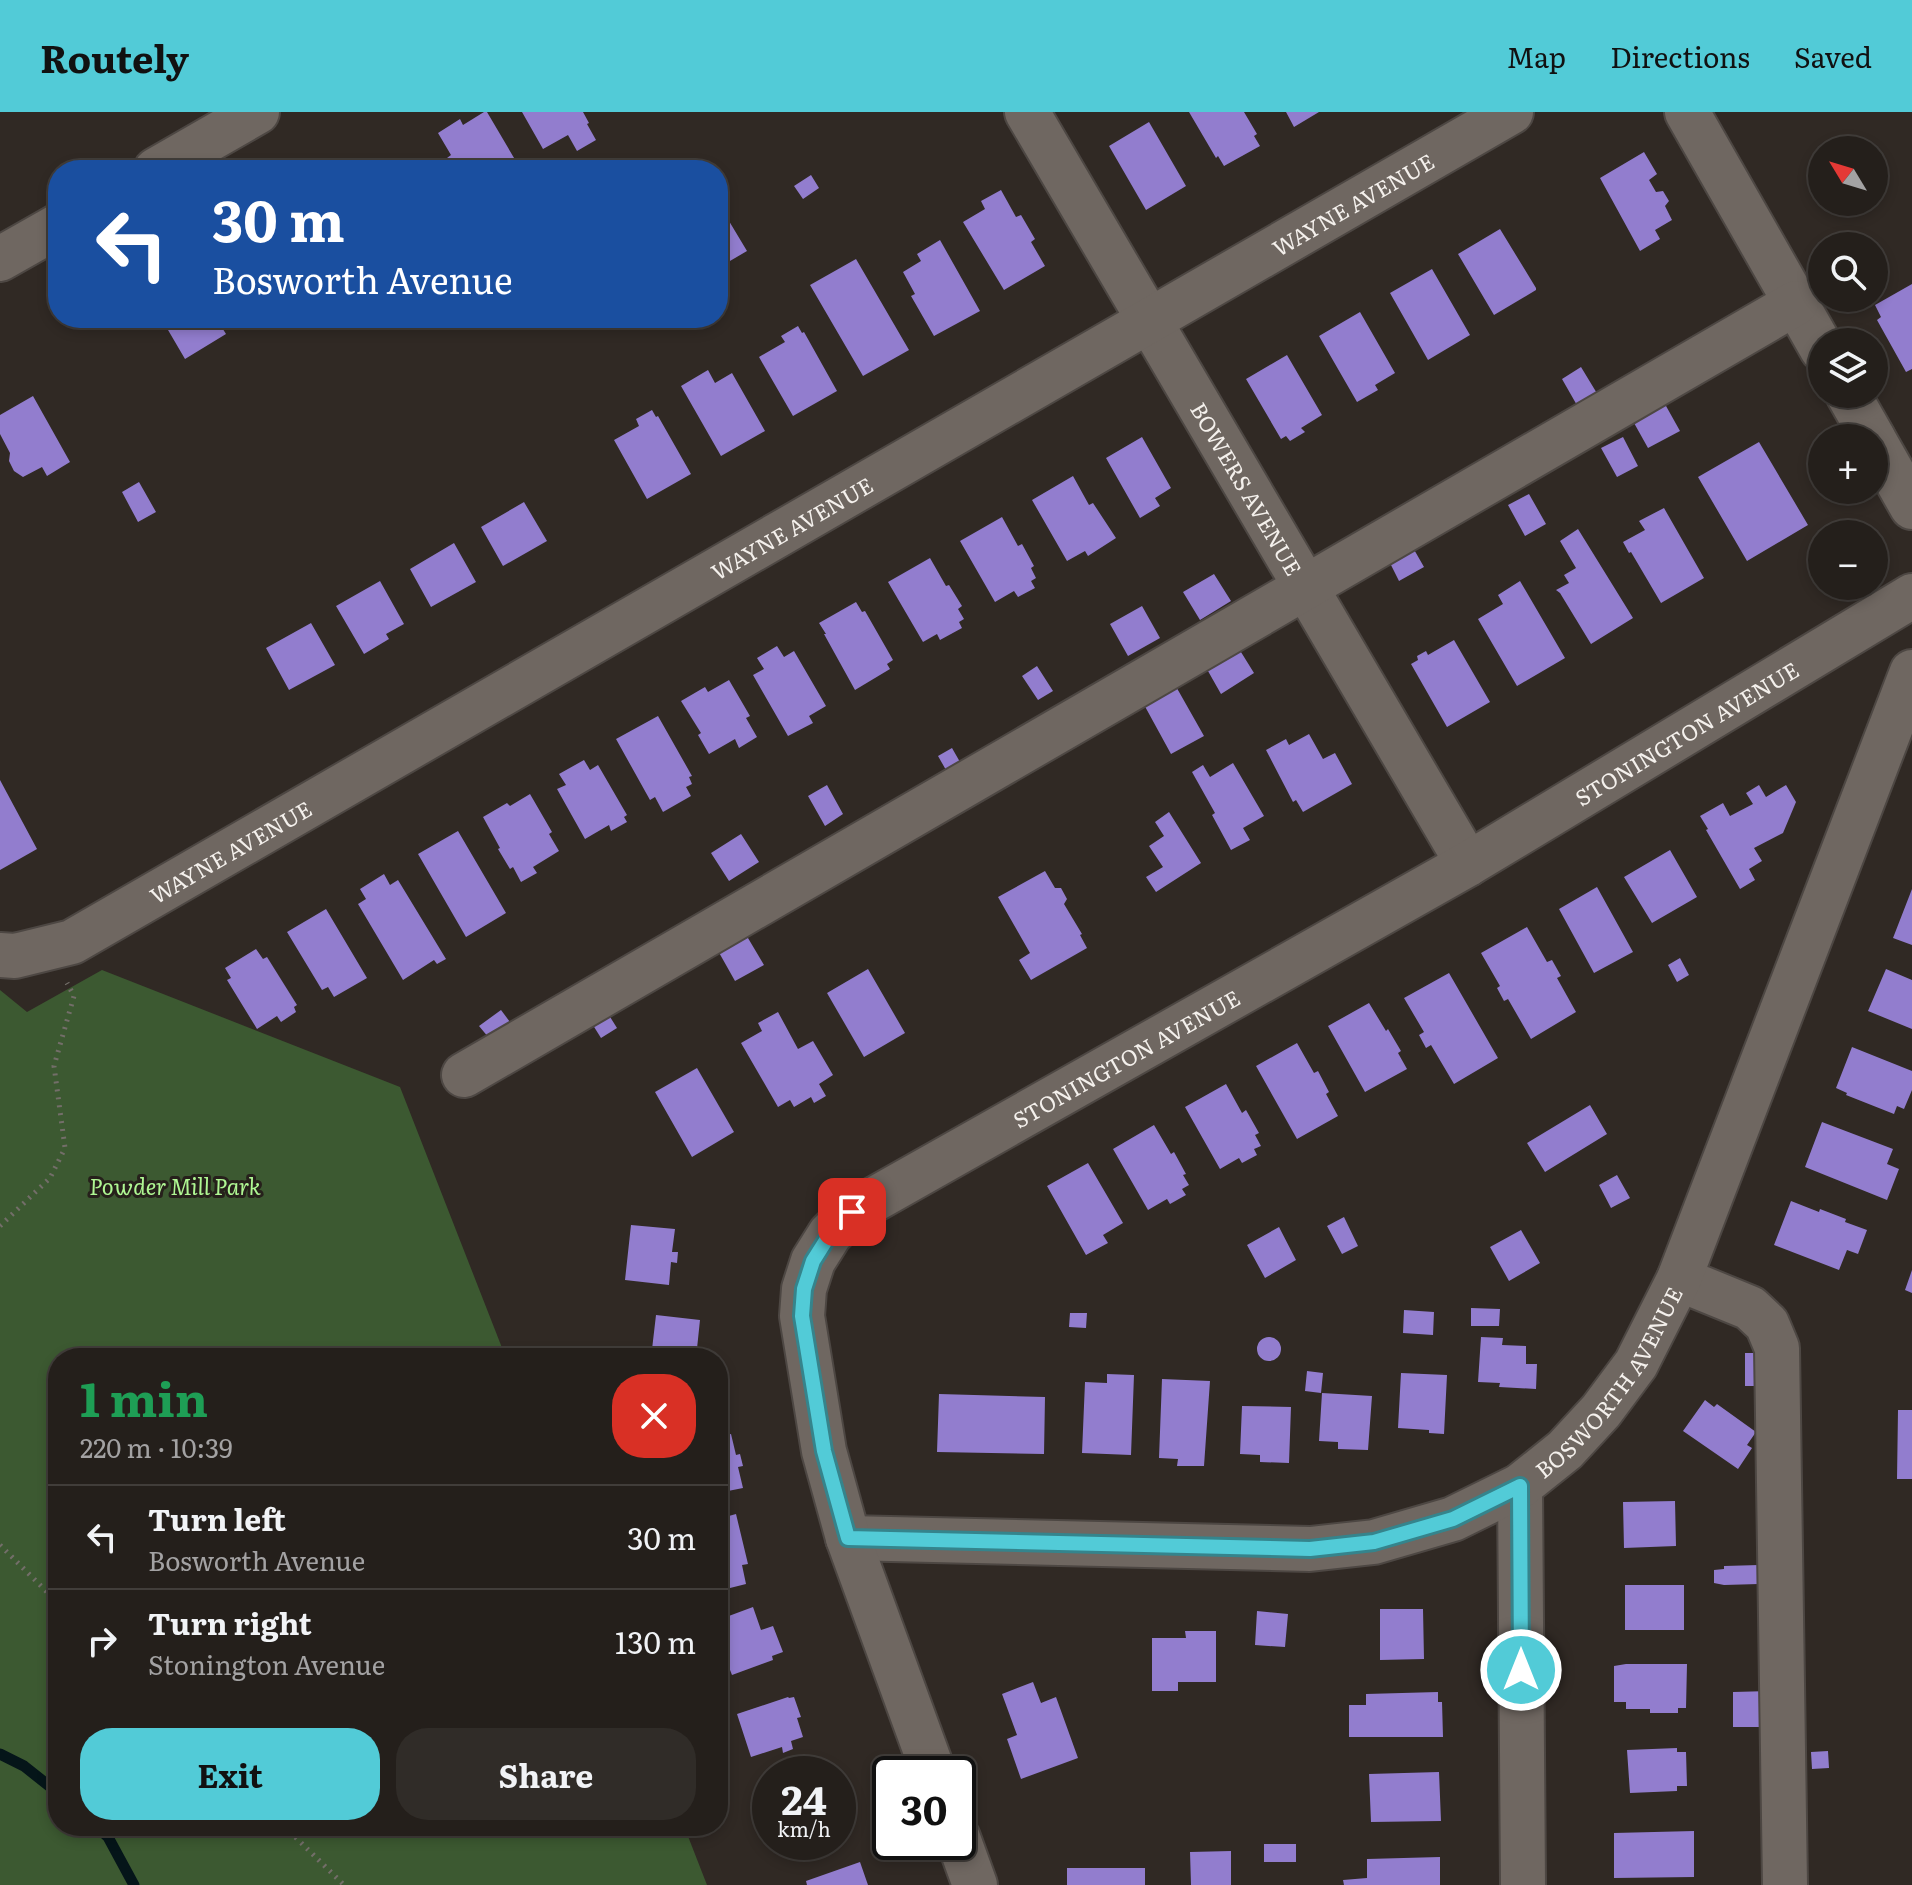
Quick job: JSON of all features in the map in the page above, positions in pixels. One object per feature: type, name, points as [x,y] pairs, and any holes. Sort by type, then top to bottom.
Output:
[{"type":"street","points":[[173,160],[257,112]]},
{"type":"street","name":"BOWERS AVENUE","points":[[1027,112],[1468,864]]},
{"type":"street","name":"WAYNE AVENUE","points":[[36,949],[1150,321],[1511,112]]},
{"type":"street","points":[[1687,112],[1810,328]]},
{"type":"street","points":[[0,259],[48,232]]},
{"type":"street","points":[[464,1075],[1796,303]]},
{"type":"street","points":[[1888,465],[1912,507]]},
{"type":"street","name":"STONINGTON AVENUE","points":[[927,1756],[848,1538],[824,1451],[802,1316],[804,1289],[813,1261],[830,1234],[852,1212],[1468,864],[1912,596]]},
{"type":"street","name":"BOSWORTH AVENUE","points":[[848,1538],[1310,1549],[1374,1542],[1453,1519],[1520,1486],[1565,1450],[1601,1411],[1636,1364],[1679,1279],[1912,672]]},
{"type":"street","points":[[1679,1279],[1750,1308],[1767,1324],[1777,1348],[1785,1885]]},
{"type":"street","points":[[1520,1486],[1523,1885]]},
{"type":"street","points":[[966,1860],[975,1885]]},
{"type":"path","points":[[0,1226],[50,1178],[65,1148],[54,1066],[74,996],[64,977],[36,949]]},
{"type":"path","points":[[0,1545],[48,1593]]},
{"type":"path","points":[[294,1836],[344,1885]]},
{"type":"green space","name":"Powder Mill Park","points":[[102,970],[400,1087],[502,1348],[48,1348],[48,1836],[688,1836],[707,1885],[0,1885],[0,990],[27,1012]]},
{"type":"building","points":[[487,112],[515,160],[448,160],[451,155],[438,133],[460,119],[463,125]]},
{"type":"building","points":[[522,112],[583,112],[596,140],[577,151],[568,135],[543,149]]},
{"type":"building","points":[[1189,112],[1244,112],[1260,146],[1224,166]]},
{"type":"building","points":[[1286,112],[1319,112],[1294,127]]},
{"type":"building","points":[[1149,122],[1186,186],[1146,210],[1109,146]]},
{"type":"building","points":[[1644,152],[1657,174],[1649,180],[1656,192],[1663,191],[1669,201],[1665,206],[1672,220],[1655,230],[1660,239],[1640,251],[1600,178]]},
{"type":"building","points":[[811,175],[819,188],[803,199],[794,186]]},
{"type":"building","points":[[1001,190],[1016,217],[1021,215],[1035,239],[1031,242],[1045,266],[1004,290],[963,222],[985,209],[981,201]]},
{"type":"building","points":[[728,222],[747,251],[728,262]]},
{"type":"building","points":[[1500,229],[1536,290],[1494,315],[1458,254]]},
{"type":"building","points":[[940,240],[980,311],[934,336],[911,296],[915,294],[903,272],[921,261],[917,254]]},
{"type":"building","points":[[856,259],[909,350],[863,376],[810,285]]},
{"type":"building","points":[[1432,269],[1470,335],[1428,360],[1390,293]]},
{"type":"building","points":[[1912,284],[1912,369],[1906,372],[1888,340],[1888,328],[1881,328],[1877,320],[1881,317],[1878,312],[1888,312],[1888,298]]},
{"type":"building","points":[[1360,312],[1395,373],[1375,385],[1378,390],[1357,402],[1319,336]]},
{"type":"building","points":[[798,326],[837,391],[793,416],[759,357],[785,342],[781,336]]},
{"type":"building","points":[[167,328],[222,328],[226,334],[185,359]]},
{"type":"building","points":[[1287,355],[1322,415],[1301,428],[1305,432],[1290,441],[1286,436],[1281,439],[1246,379]]},
{"type":"building","points":[[1581,367],[1598,395],[1578,407],[1562,379]]},
{"type":"building","points":[[708,370],[715,383],[732,373],[765,431],[721,456],[681,386]]},
{"type":"building","points":[[33,396],[70,462],[47,476],[42,467],[23,477],[14,471],[9,461],[10,453],[0,434],[0,415]]},
{"type":"building","points":[[1661,397],[1680,431],[1648,448],[1629,414]]},
{"type":"building","points":[[652,410],[691,474],[647,499],[614,440],[639,426],[636,419]]},
{"type":"building","points":[[1142,437],[1171,488],[1155,498],[1160,506],[1140,518],[1106,458]]},
{"type":"building","points":[[1623,437],[1638,466],[1617,477],[1601,448]]},
{"type":"building","points":[[1759,442],[1808,525],[1747,561],[1698,477]]},
{"type":"building","points":[[1073,476],[1089,505],[1093,503],[1116,538],[1088,556],[1085,551],[1067,561],[1032,500]]},
{"type":"building","points":[[139,482],[156,512],[138,522],[122,492]]},
{"type":"building","points":[[1529,494],[1546,524],[1525,536],[1508,505]]},
{"type":"building","points":[[524,502],[547,541],[503,566],[481,527]]},
{"type":"building","points":[[1664,508],[1704,578],[1661,603],[1623,542],[1645,530],[1639,521]]},
{"type":"building","points":[[1002,517],[1018,546],[1022,544],[1034,566],[1031,568],[1036,578],[1031,581],[1035,588],[1018,597],[1014,591],[995,602],[960,541]]},
{"type":"building","points":[[1578,529],[1633,618],[1591,644],[1556,590],[1569,583],[1564,575],[1576,568],[1560,541]]},
{"type":"building","points":[[454,543],[476,582],[431,607],[410,569]]},
{"type":"building","points":[[1412,546],[1424,567],[1399,581],[1388,559]]},
{"type":"building","points":[[930,558],[962,606],[958,609],[964,619],[959,622],[962,628],[940,640],[937,634],[923,642],[888,582]]},
{"type":"building","points":[[1214,574],[1231,601],[1200,620],[1183,592]]},
{"type":"building","points":[[380,581],[404,624],[386,634],[389,639],[364,654],[336,606]]},
{"type":"building","points":[[1520,581],[1565,658],[1517,686],[1478,619],[1503,604],[1498,595]]},
{"type":"building","points":[[856,602],[862,612],[865,611],[893,660],[887,664],[890,669],[855,690],[819,623]]},
{"type":"building","points":[[1142,606],[1160,638],[1128,656],[1110,624]]},
{"type":"building","points":[[311,623],[335,665],[289,690],[266,648]]},
{"type":"building","points":[[1454,640],[1490,702],[1447,727],[1411,664],[1418,660],[1417,656],[1426,651],[1428,655]]},
{"type":"building","points":[[1236,644],[1254,673],[1221,694],[1204,664]]},
{"type":"building","points":[[777,646],[784,657],[794,651],[826,706],[809,716],[813,723],[788,736],[753,675],[764,669],[757,658]]},
{"type":"building","points":[[1037,666],[1053,691],[1038,700],[1022,676]]},
{"type":"building","points":[[729,680],[750,716],[746,718],[757,737],[739,748],[735,739],[709,754],[698,735],[701,733],[681,701],[705,687],[708,692]]},
{"type":"building","points":[[1174,683],[1204,736],[1171,754],[1142,701]]},
{"type":"building","points":[[658,716],[692,776],[689,777],[692,784],[686,787],[691,796],[663,812],[655,797],[650,800],[616,739]]},
{"type":"building","points":[[1309,734],[1323,759],[1335,753],[1352,784],[1303,812],[1296,800],[1293,802],[1266,750],[1286,739],[1289,745]]},
{"type":"building","points":[[952,748],[960,762],[946,770],[938,756]]},
{"type":"building","points":[[584,760],[590,770],[598,765],[627,815],[624,817],[627,822],[611,831],[609,825],[585,839],[557,789],[566,785],[559,774]]},
{"type":"building","points":[[1233,763],[1264,816],[1243,828],[1250,840],[1231,850],[1192,772],[1203,765],[1210,777]]},
{"type":"building","points":[[0,780],[37,849],[0,870]]},
{"type":"building","points":[[827,785],[843,814],[825,826],[808,796]]},
{"type":"building","points":[[1759,785],[1766,797],[1786,785],[1796,802],[1783,833],[1754,848],[1762,861],[1749,869],[1755,880],[1740,889],[1700,816],[1723,803],[1730,816],[1753,804],[1746,793]]},
{"type":"building","points":[[530,794],[559,851],[533,867],[537,873],[521,882],[498,849],[483,817]]},
{"type":"building","points":[[1169,812],[1201,863],[1156,892],[1146,877],[1163,867],[1149,846],[1164,836],[1155,822]]},
{"type":"building","points":[[458,831],[506,913],[466,937],[418,854]]},
{"type":"building","points":[[741,834],[759,862],[729,881],[711,853]]},
{"type":"building","points":[[1670,850],[1697,897],[1652,923],[1624,877]]},
{"type":"building","points":[[1045,871],[1055,888],[1061,888],[1067,899],[1064,904],[1087,948],[1031,980],[1019,960],[1030,953],[998,897]]},
{"type":"building","points":[[384,874],[390,885],[398,880],[446,959],[437,964],[434,960],[403,980],[358,904],[366,899],[360,889]]},
{"type":"building","points":[[1597,887],[1633,952],[1594,973],[1559,909]]},
{"type":"building","points":[[1912,889],[1912,945],[1893,938]]},
{"type":"building","points":[[326,909],[367,978],[334,997],[328,987],[322,990],[287,932]]},
{"type":"building","points":[[1527,927],[1547,962],[1552,960],[1561,976],[1557,978],[1576,1012],[1531,1039],[1508,999],[1504,1001],[1497,988],[1500,986],[1481,953]]},
{"type":"building","points":[[745,933],[764,965],[735,981],[717,949]]},
{"type":"building","points":[[256,949],[263,959],[267,957],[297,1005],[294,1007],[296,1012],[281,1022],[277,1016],[257,1029],[227,980],[231,978],[225,968]]},
{"type":"building","points":[[1680,958],[1689,975],[1677,982],[1668,965]]},
{"type":"building","points":[[868,969],[905,1033],[864,1057],[827,993]]},
{"type":"building","points":[[1886,969],[1912,980],[1912,1029],[1868,1011]]},
{"type":"building","points":[[1449,973],[1498,1058],[1454,1084],[1431,1045],[1426,1048],[1419,1035],[1424,1032],[1404,998]]},
{"type":"building","points":[[1369,1003],[1401,1051],[1398,1053],[1407,1069],[1365,1092],[1328,1026]]},
{"type":"building","points":[[501,1010],[510,1022],[489,1038],[479,1026]]},
{"type":"building","points":[[607,1012],[617,1028],[601,1038],[591,1022]]},
{"type":"building","points":[[778,1012],[798,1049],[813,1041],[833,1075],[819,1084],[826,1096],[814,1103],[811,1097],[794,1107],[790,1100],[778,1107],[741,1043],[762,1031],[758,1023]]},
{"type":"building","points":[[1297,1043],[1314,1073],[1318,1071],[1338,1116],[1297,1139],[1256,1066]]},
{"type":"building","points":[[1852,1047],[1912,1071],[1912,1090],[1904,1109],[1897,1106],[1894,1114],[1836,1088]]},
{"type":"building","points":[[697,1068],[734,1132],[692,1157],[655,1092]]},
{"type":"building","points":[[1226,1084],[1242,1113],[1246,1110],[1259,1133],[1255,1135],[1261,1146],[1254,1149],[1257,1155],[1242,1163],[1239,1158],[1220,1169],[1185,1107]]},
{"type":"building","points":[[1590,1105],[1607,1134],[1545,1172],[1527,1143]]},
{"type":"building","points":[[1822,1122],[1893,1149],[1887,1164],[1899,1169],[1887,1200],[1805,1167]]},
{"type":"building","points":[[1154,1125],[1171,1154],[1174,1152],[1189,1185],[1182,1189],[1186,1195],[1170,1204],[1167,1199],[1148,1210],[1113,1149]]},
{"type":"building","points":[[1088,1163],[1123,1223],[1103,1235],[1108,1243],[1086,1255],[1047,1186]]},
{"type":"building","points":[[1617,1175],[1630,1198],[1611,1208],[1599,1185]]},
{"type":"building","points":[[1791,1201],[1819,1212],[1820,1209],[1867,1230],[1858,1254],[1847,1250],[1839,1270],[1774,1245]]},
{"type":"building","points":[[1344,1217],[1358,1246],[1342,1254],[1327,1226]]},
{"type":"building","points":[[631,1225],[675,1229],[672,1252],[678,1252],[677,1263],[671,1262],[669,1285],[625,1280]]},
{"type":"building","points":[[1279,1227],[1296,1260],[1265,1278],[1247,1245]]},
{"type":"building","points":[[1521,1230],[1540,1263],[1509,1281],[1490,1247]]},
{"type":"building","points":[[1912,1270],[1912,1293],[1905,1290]]},
{"type":"building","points":[[1471,1308],[1500,1309],[1499,1326],[1471,1326]]},
{"type":"building","points":[[1404,1310],[1434,1312],[1433,1335],[1403,1333]]},
{"type":"building","points":[[1070,1313],[1087,1313],[1086,1328],[1069,1327]]},
{"type":"building","points":[[656,1315],[700,1320],[697,1348],[652,1348]]},
{"type":"building","points":[[1269,1337],[1280,1344],[1281,1349],[1274,1360],[1269,1361],[1258,1354],[1257,1349],[1264,1338]]},
{"type":"building","points":[[1481,1337],[1503,1338],[1502,1345],[1526,1346],[1526,1364],[1537,1364],[1536,1389],[1499,1387],[1500,1383],[1478,1382]]},
{"type":"building","points":[[1745,1353],[1766,1353],[1766,1386],[1745,1386]]},
{"type":"building","points":[[1307,1371],[1323,1373],[1321,1393],[1305,1391]]},
{"type":"building","points":[[1401,1373],[1447,1375],[1444,1434],[1398,1428]]},
{"type":"building","points":[[1107,1374],[1134,1375],[1131,1455],[1082,1453],[1085,1382],[1107,1383]]},
{"type":"building","points":[[1162,1379],[1210,1381],[1204,1466],[1177,1466],[1178,1459],[1159,1458]]},
{"type":"building","points":[[1322,1393],[1372,1396],[1368,1450],[1338,1449],[1338,1442],[1319,1441]]},
{"type":"building","points":[[939,1394],[1045,1397],[1044,1454],[937,1452]]},
{"type":"building","points":[[1705,1400],[1714,1407],[1717,1404],[1756,1432],[1747,1445],[1752,1448],[1738,1469],[1683,1431]]},
{"type":"building","points":[[1242,1406],[1291,1407],[1289,1463],[1260,1462],[1260,1455],[1240,1454]]},
{"type":"building","points":[[1898,1410],[1912,1410],[1912,1479],[1897,1479]]},
{"type":"building","points":[[728,1434],[731,1434],[736,1455],[740,1454],[743,1466],[738,1467],[743,1488],[728,1491]]},
{"type":"building","points":[[1675,1501],[1676,1546],[1624,1548],[1623,1502]]},
{"type":"building","points":[[736,1514],[748,1564],[742,1565],[746,1584],[728,1588],[728,1516]]},
{"type":"building","points":[[1759,1565],[1759,1584],[1714,1583],[1714,1570],[1724,1569],[1724,1566]]},
{"type":"building","points":[[1625,1585],[1684,1585],[1684,1630],[1625,1630]]},
{"type":"building","points":[[753,1607],[761,1630],[773,1626],[783,1652],[772,1656],[773,1660],[732,1675],[728,1665],[728,1616]]},
{"type":"building","points":[[1380,1609],[1423,1609],[1424,1659],[1380,1660]]},
{"type":"building","points":[[1257,1611],[1288,1614],[1285,1647],[1255,1645]]},
{"type":"building","points":[[1185,1631],[1216,1631],[1216,1682],[1178,1682],[1178,1691],[1152,1691],[1152,1638],[1186,1638]]},
{"type":"building","points":[[1687,1664],[1686,1708],[1678,1708],[1678,1713],[1650,1713],[1650,1709],[1626,1709],[1626,1702],[1614,1702],[1614,1666]]},
{"type":"building","points":[[1033,1682],[1041,1703],[1056,1697],[1078,1758],[1021,1779],[1007,1739],[1017,1735],[1002,1694]]},
{"type":"building","points":[[1770,1691],[1770,1727],[1733,1727],[1733,1692]]},
{"type":"building","points":[[1438,1692],[1438,1702],[1442,1702],[1443,1737],[1349,1737],[1349,1705],[1366,1705],[1366,1694]]},
{"type":"building","points":[[794,1697],[801,1717],[797,1718],[803,1737],[791,1741],[793,1749],[783,1753],[782,1747],[751,1757],[737,1714]]},
{"type":"building","points":[[1677,1748],[1677,1752],[1686,1752],[1687,1786],[1677,1786],[1677,1791],[1630,1793],[1627,1750]]},
{"type":"building","points":[[1828,1751],[1829,1768],[1812,1769],[1811,1752]]},
{"type":"building","points":[[1439,1772],[1441,1821],[1371,1822],[1369,1774]]},
{"type":"building","points":[[1694,1831],[1694,1877],[1614,1878],[1614,1833]]},
{"type":"building","points":[[1264,1844],[1296,1844],[1296,1862],[1264,1862]]},
{"type":"building","points":[[1231,1851],[1231,1885],[1191,1885],[1190,1852]]},
{"type":"building","points":[[1440,1857],[1440,1885],[1344,1885],[1343,1880],[1367,1878],[1367,1859]]},
{"type":"building","points":[[860,1862],[868,1885],[807,1885],[806,1881]]},
{"type":"building","points":[[1067,1868],[1145,1868],[1145,1885],[1067,1885]]},
{"type":"waterway","points":[[0,1754],[24,1766],[48,1785]]},
{"type":"waterway","points":[[107,1836],[134,1885]]},
{"type":"route","points":[[852,1212],[830,1234],[813,1261],[804,1289],[802,1316],[824,1451],[848,1538],[1310,1549],[1374,1542],[1453,1519],[1520,1486],[1521,1670]]}]
